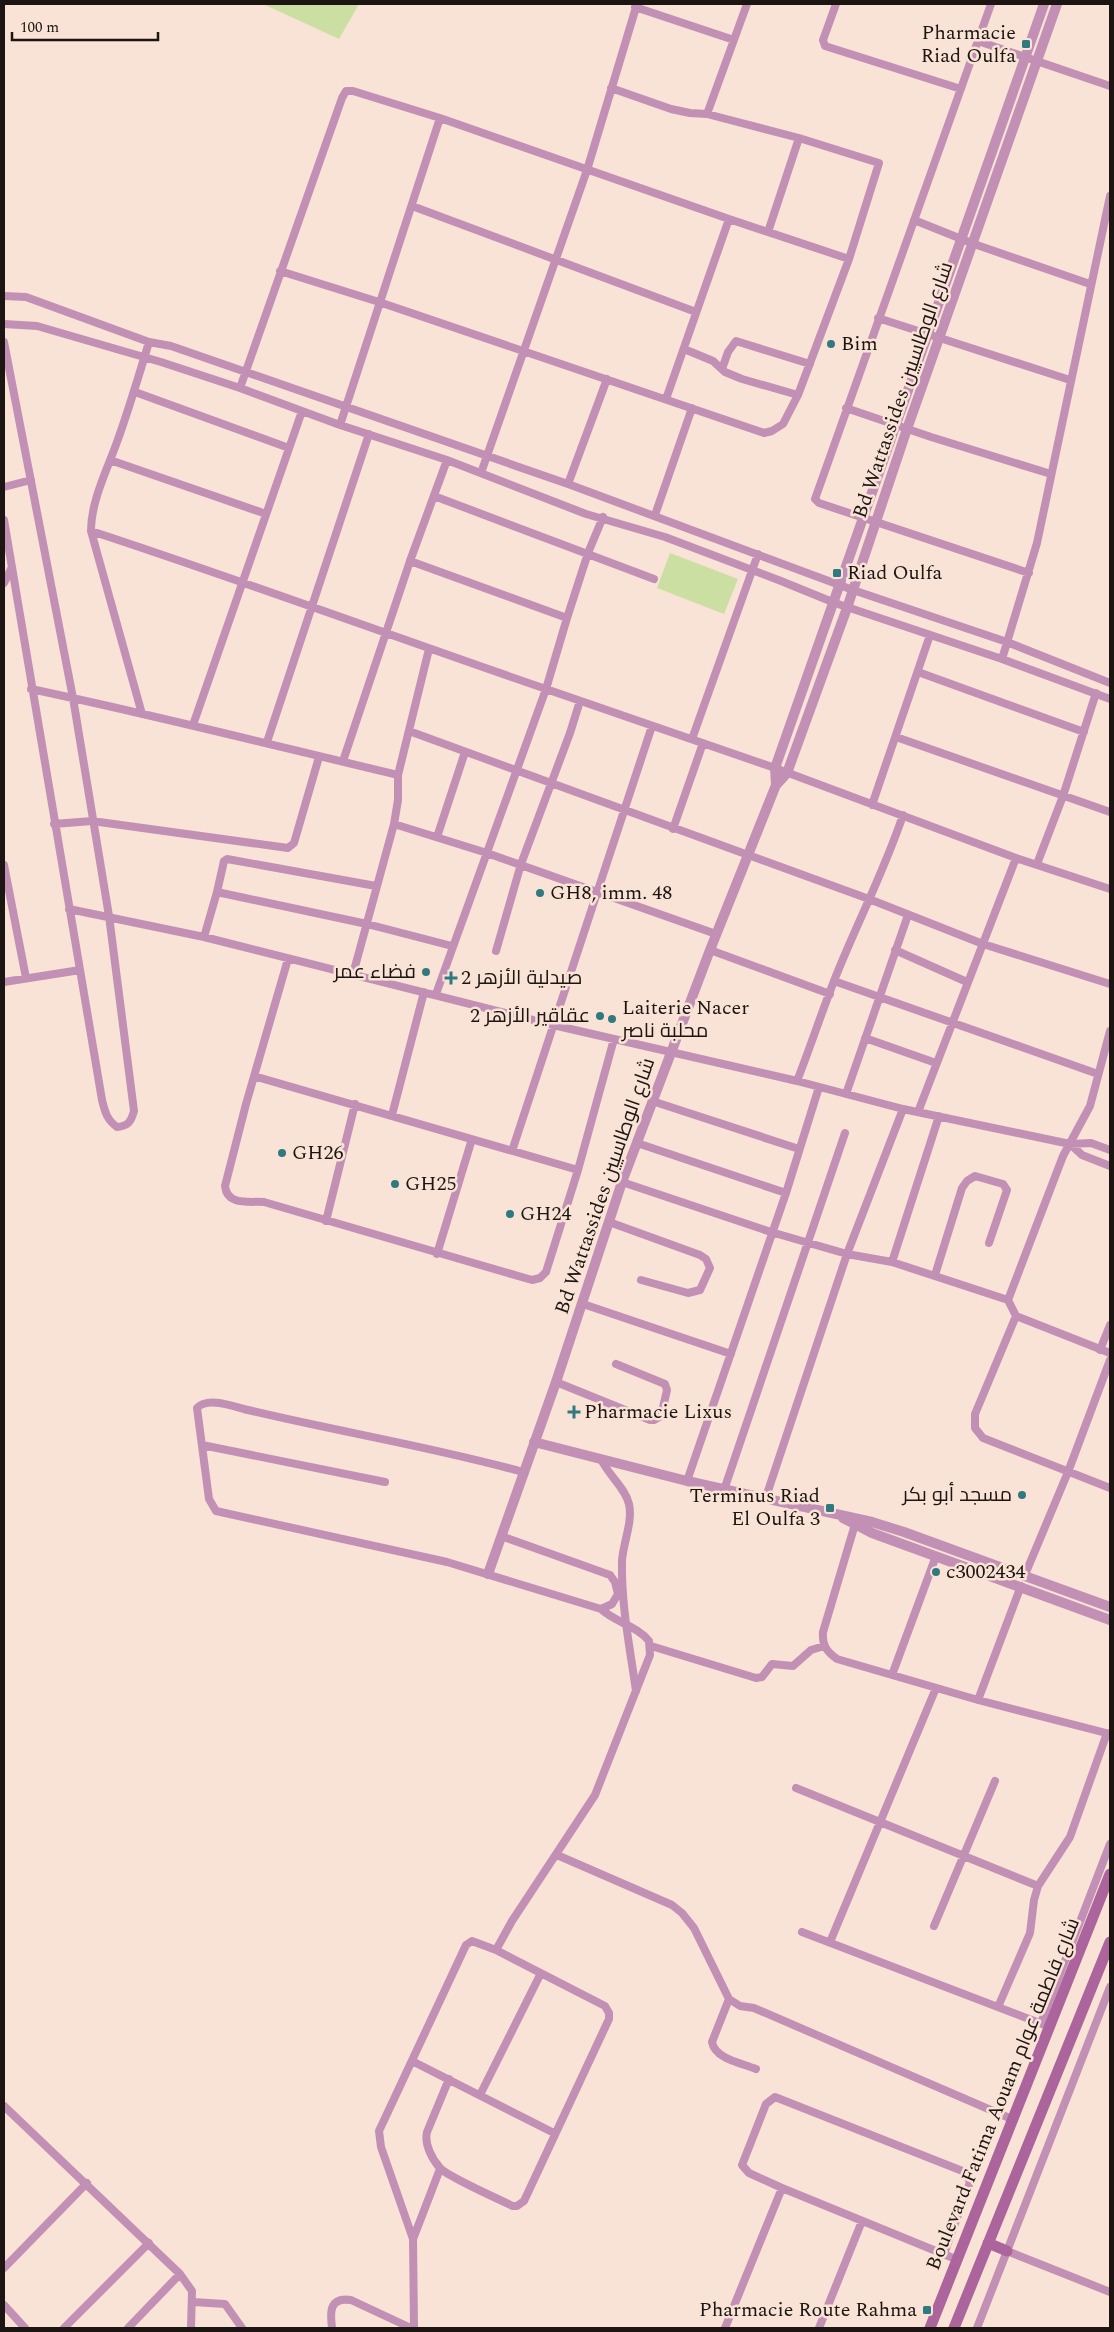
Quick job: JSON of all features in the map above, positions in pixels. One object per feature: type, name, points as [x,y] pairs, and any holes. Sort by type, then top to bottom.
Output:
[{"type":"main road","name":"Boulevard Fatima Aouam شارع فاطمة عوام","points":[[930,2328],[1014,2120],[1045,2025],[1110,1874]]},
{"type":"main road","name":"Boulevard Fatima Aouam شارع فاطمة عوام","points":[[954,2328],[1110,1942]]},
{"type":"main road","points":[[988,2243],[1007,2251]]},
{"type":"street","points":[[707,114],[747,4]]},
{"type":"street","points":[[836,4],[823,40],[829,49],[961,89]]},
{"type":"street","points":[[992,4],[878,318],[815,499],[819,503],[864,519],[1029,573]]},
{"type":"street","name":"Bd Wattassides شارع الوطاسيين","points":[[776,785],[775,768],[864,519],[926,334],[1044,4]]},
{"type":"street","name":"Bd Wattassides شارع الوطاسيين","points":[[488,1574],[556,1382],[622,1182],[652,1101],[776,785],[787,772],[848,608],[907,429],[974,244],[1057,4]]},
{"type":"street","points":[[481,473],[525,352],[587,170],[636,6],[734,40]]},
{"type":"street","points":[[978,41],[1110,86]]},
{"type":"street","points":[[280,271],[379,302],[764,432],[772,431],[783,424],[798,395],[848,259],[880,163],[799,138],[707,114],[671,109],[611,88]]},
{"type":"street","points":[[240,388],[244,371],[346,91],[353,91],[440,118],[848,259]]},
{"type":"street","points":[[340,425],[440,118]]},
{"type":"street","points":[[768,232],[799,138]]},
{"type":"street","points":[[1002,659],[1029,573],[1052,474],[1090,284],[1110,196]]},
{"type":"street","points":[[412,206],[696,312]]},
{"type":"street","points":[[666,399],[729,219]]},
{"type":"street","points":[[914,220],[974,244],[1090,284]]},
{"type":"street","points":[[4,296],[16,295],[39,301],[150,342],[171,346],[345,405],[655,515],[853,590],[1007,642],[1110,683]]},
{"type":"street","points":[[878,318],[1070,380]]},
{"type":"street","points":[[4,324],[37,326],[240,388],[340,425],[447,460],[586,514],[602,517],[665,537],[834,603],[1002,659],[1110,699]]},
{"type":"street","points":[[722,369],[733,342],[736,341],[810,364]]},
{"type":"street","points":[[4,342],[73,698],[109,916],[134,1111],[132,1120],[124,1126],[117,1127],[106,1115],[54,824],[4,520]]},
{"type":"street","points":[[142,714],[91,530],[92,516],[135,392],[150,342]]},
{"type":"street","points":[[684,349],[713,361],[722,369],[742,379],[798,395]]},
{"type":"street","points":[[568,484],[607,380]]},
{"type":"street","points":[[135,392],[289,448]]},
{"type":"street","points":[[655,515],[692,408]]},
{"type":"street","points":[[846,408],[1052,474]]},
{"type":"street","points":[[193,725],[302,411]]},
{"type":"street","points":[[267,742],[369,434]]},
{"type":"street","points":[[110,460],[266,514]]},
{"type":"street","points":[[343,761],[410,561],[447,460]]},
{"type":"street","points":[[4,487],[31,480]]},
{"type":"street","points":[[434,496],[654,579]]},
{"type":"street","points":[[436,994],[546,689],[588,553],[602,517]]},
{"type":"street","points":[[91,530],[242,581],[429,649],[703,742],[1016,858],[1110,889]]},
{"type":"street","points":[[692,739],[758,554]]},
{"type":"street","points":[[410,561],[568,618]]},
{"type":"street","points":[[4,583],[12,568]]},
{"type":"street","points":[[872,805],[930,635]]},
{"type":"street","points":[[354,974],[394,824],[398,800],[398,775],[429,649]]},
{"type":"street","points":[[918,672],[1084,732]]},
{"type":"street","points":[[31,689],[267,742],[319,757],[398,775]]},
{"type":"street","points":[[1037,864],[1063,796],[1096,693]]},
{"type":"street","points":[[496,951],[521,864],[580,701]]},
{"type":"street","points":[[512,1151],[652,726]]},
{"type":"street","points":[[408,731],[869,899],[982,944],[1110,984]]},
{"type":"street","points":[[896,737],[1110,812]]},
{"type":"street","points":[[673,829],[703,742]]},
{"type":"street","points":[[436,837],[465,752]]},
{"type":"street","points":[[54,824],[92,821],[288,848],[294,843],[319,757]]},
{"type":"street","points":[[798,1081],[834,981],[869,899],[882,874],[903,815]]},
{"type":"street","points":[[394,824],[521,864],[716,934]]},
{"type":"street","points":[[918,1112],[1016,858]]},
{"type":"street","points":[[204,937],[224,861],[227,859],[376,886]]},
{"type":"street","points":[[4,865],[26,978]]},
{"type":"street","points":[[217,892],[367,924],[452,946]]},
{"type":"street","points":[[69,909],[204,937],[554,1025],[798,1081],[903,1109],[1070,1144],[1091,1142],[1110,1150]]},
{"type":"street","points":[[846,1094],[908,915]]},
{"type":"street","points":[[710,950],[830,994]]},
{"type":"street","points":[[895,950],[967,982]]},
{"type":"street","points":[[288,959],[254,1076],[225,1186],[226,1192],[234,1200],[264,1202],[437,1254],[532,1280],[540,1278],[546,1272],[578,1170],[614,1039]]},
{"type":"street","points":[[4,982],[80,970]]},
{"type":"street","points":[[834,981],[1098,1074]]},
{"type":"street","points":[[392,1115],[424,992]]},
{"type":"street","points":[[1008,1300],[1063,1156],[1090,1106],[1110,1031]]},
{"type":"street","points":[[865,1038],[936,1063]]},
{"type":"street","points":[[254,1076],[356,1104],[578,1170]]},
{"type":"street","points":[[687,1481],[771,1232],[786,1193],[819,1087]]},
{"type":"street","points":[[652,1101],[799,1149]]},
{"type":"street","points":[[326,1221],[356,1104]]},
{"type":"street","points":[[765,1500],[846,1254],[903,1109]]},
{"type":"street","points":[[892,1262],[939,1116]]},
{"type":"street","points":[[724,1490],[806,1242],[845,1133]]},
{"type":"street","points":[[437,1254],[472,1139]]},
{"type":"street","points":[[637,1143],[786,1193]]},
{"type":"street","points":[[1070,1144],[1082,1155],[1110,1166]]},
{"type":"street","points":[[935,1275],[962,1188],[967,1181],[975,1176],[1003,1184],[1007,1190],[989,1243]]},
{"type":"street","points":[[622,1182],[771,1232],[846,1254],[892,1262],[1008,1300],[1016,1316],[1110,1353]]},
{"type":"street","points":[[609,1222],[700,1255],[708,1262],[710,1268],[700,1290],[691,1293],[641,1280]]},
{"type":"street","points":[[582,1304],[731,1354]]},
{"type":"street","points":[[1016,1316],[975,1414],[974,1428],[983,1438],[1110,1488]]},
{"type":"street","points":[[1100,1350],[1110,1325]]},
{"type":"street","points":[[978,1700],[1022,1582],[1068,1472],[1110,1360]]},
{"type":"street","points":[[556,1382],[650,1420],[661,1416],[667,1390],[664,1384],[616,1364]]},
{"type":"street","points":[[523,1472],[461,1455],[209,1403],[199,1405],[197,1412],[209,1499],[212,1508],[220,1513],[446,1562],[601,1608],[615,1620],[642,1634],[651,1646],[756,1678],[762,1677],[772,1664],[794,1666],[811,1650],[824,1646]]},
{"type":"street","points":[[534,1442],[765,1500],[840,1516],[936,1556],[1110,1606]]},
{"type":"street","points":[[202,1446],[385,1482]]},
{"type":"street","points":[[601,1459],[606,1470],[623,1491],[630,1506],[622,1562],[626,1625],[636,1693]]},
{"type":"street","points":[[856,1522],[904,1532],[1110,1620]]},
{"type":"street","points":[[856,1522],[823,1632],[824,1646],[829,1654],[837,1659],[936,1688],[1109,1734],[1070,1837],[1038,1886],[1034,1900],[1030,1933],[998,2007]]},
{"type":"street","points":[[501,1536],[610,1575],[617,1586],[617,1598],[612,1604],[601,1608]]},
{"type":"street","points":[[892,1675],[936,1556]]},
{"type":"street","points":[[496,1950],[512,1921],[595,1796],[636,1693],[650,1655],[651,1646]]},
{"type":"street","points":[[830,1942],[936,1688]]},
{"type":"street","points":[[934,1926],[996,1781]]},
{"type":"street","points":[[796,1788],[1038,1886]]},
{"type":"street","points":[[802,1932],[1045,2025],[1110,1844]]},
{"type":"street","points":[[557,1855],[672,1905],[682,1913],[694,1928],[729,1999],[740,2006],[754,2008],[1014,2120]]},
{"type":"street","points":[[332,2328],[332,2307],[342,2299],[351,2300],[413,2328],[413,2239],[379,2138],[382,2122],[466,1945],[472,1941],[496,1950],[605,2006],[609,2013],[524,2201],[517,2206],[513,2206],[440,2169],[428,2149],[426,2137],[449,2080]]},
{"type":"street","points":[[480,2095],[541,1973]]},
{"type":"street","points":[[977,2328],[1110,1987]]},
{"type":"street","points":[[729,1999],[712,2042],[714,2048],[721,2055],[756,2069]]},
{"type":"street","points":[[412,2061],[554,2133]]},
{"type":"street","points":[[944,2254],[970,2182],[965,2172],[775,2097],[766,2104],[742,2165],[749,2172],[782,2188],[958,2260]]},
{"type":"street","points":[[4,2106],[87,2183],[180,2274],[192,2292],[191,2328]]},
{"type":"street","points":[[413,2239],[440,2169]]},
{"type":"street","points":[[4,2268],[87,2183]]},
{"type":"street","points":[[725,2328],[782,2188]]},
{"type":"street","points":[[819,2328],[862,2221]]},
{"type":"street","points":[[64,2328],[149,2243]]},
{"type":"street","points":[[1007,2251],[1110,2292]]},
{"type":"street","points":[[128,2328],[180,2274]]},
{"type":"street","points":[[193,2302],[225,2304],[242,2328]]},
{"type":"street","points":[[4,2305],[25,2328]]},
{"type":"green space","points":[[263,4],[359,4],[339,39]]},
{"type":"green space","points":[[670,553],[738,579],[724,614],[657,588]]},
{"type":"place","name":"Pharmacie Riad Oulfa","points":[[1026,44]]},
{"type":"place","name":"Bim","points":[[831,344]]},
{"type":"place","name":"Riad Oulfa","points":[[837,573]]},
{"type":"place","name":"GH8, imm. 48","points":[[540,893]]},
{"type":"place","name":"فضاء عمر","points":[[426,972]]},
{"type":"place","name":"صيدلية الأزهر 2","points":[[451,978]]},
{"type":"place","name":"عقاقير الأزهر 2","points":[[600,1016]]},
{"type":"place","name":"Laiterie Nacer محلبة ناصر","points":[[612,1019]]},
{"type":"place","name":"GH26","points":[[282,1153]]},
{"type":"place","name":"GH25","points":[[395,1184]]},
{"type":"place","name":"GH24","points":[[510,1214]]},
{"type":"place","name":"Pharmacie Lixus","points":[[574,1412]]},
{"type":"place","name":"مسجد أبو بكر","points":[[1022,1495]]},
{"type":"place","name":"Terminus Riad El Oulfa 3","points":[[830,1508]]},
{"type":"place","name":"c3002434","points":[[936,1572]]},
{"type":"place","name":"Pharmacie Route Rahma","points":[[927,2310]]}]
